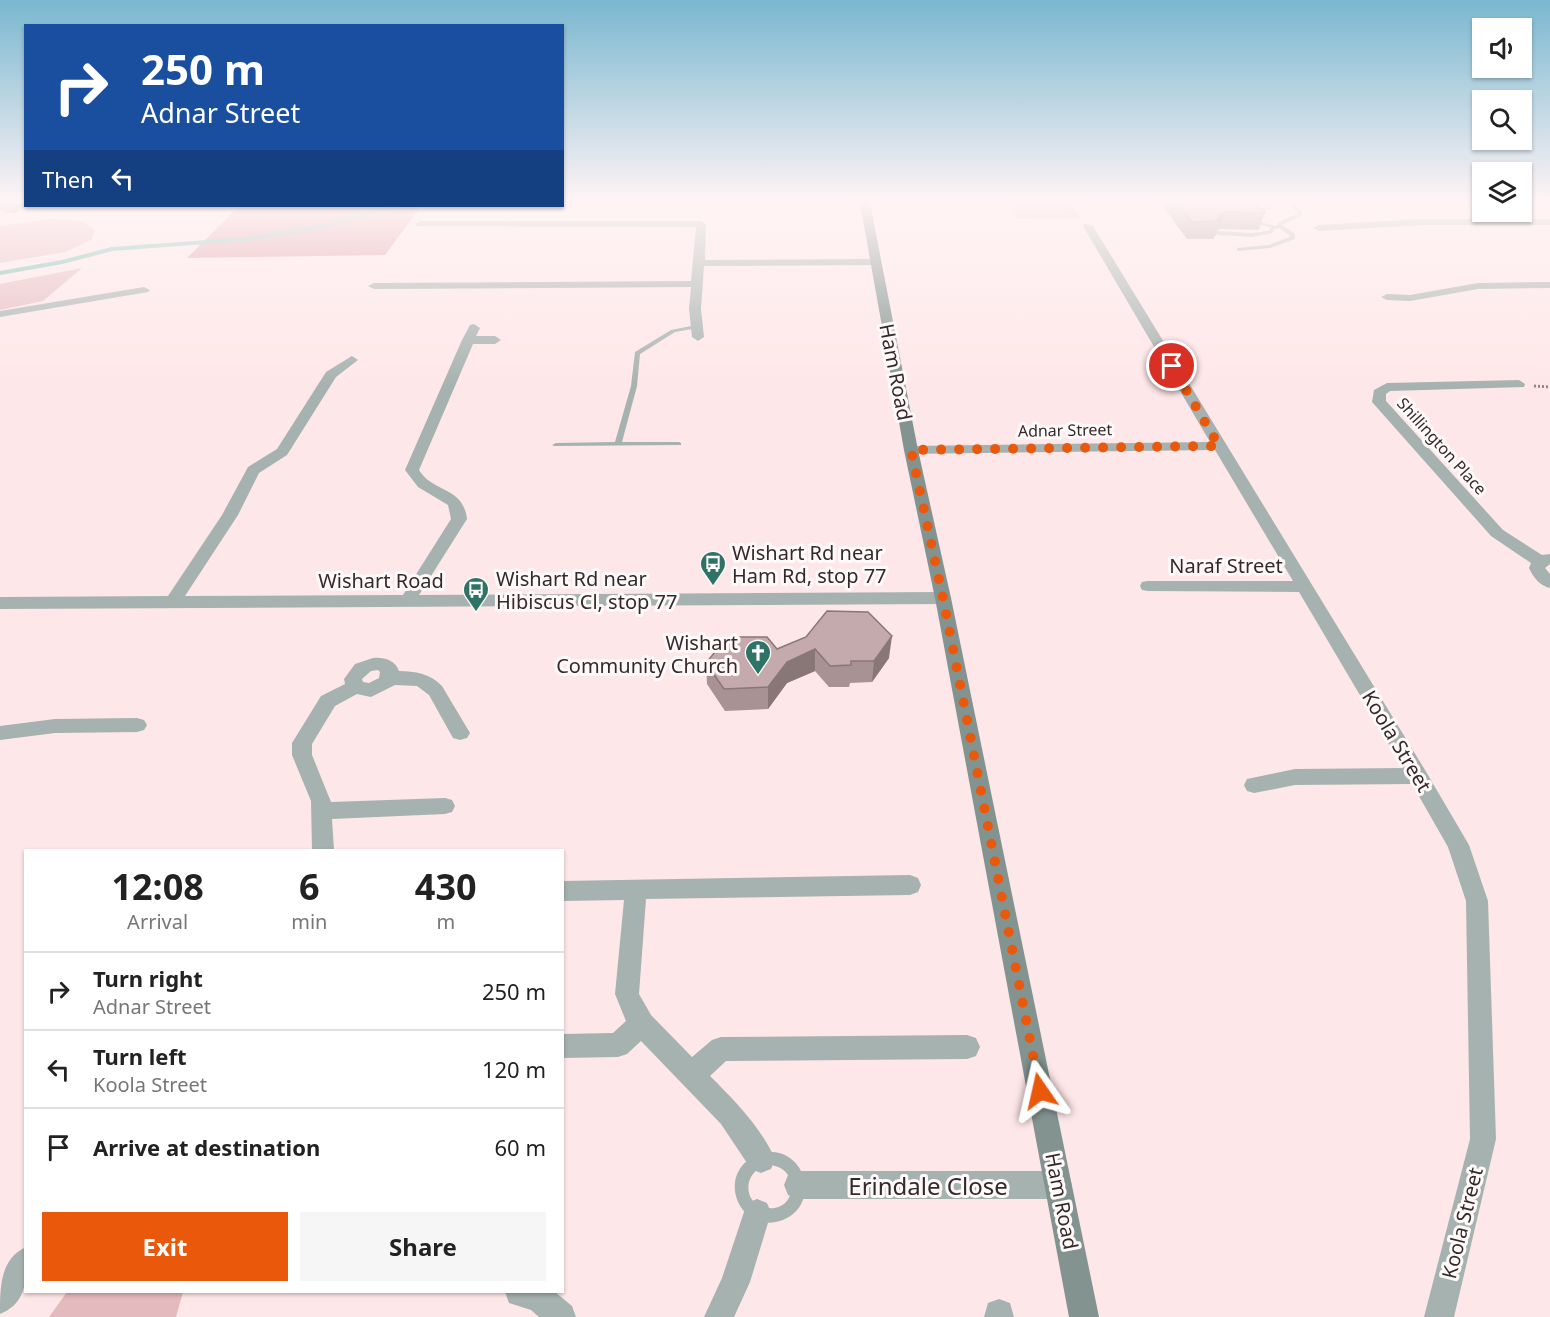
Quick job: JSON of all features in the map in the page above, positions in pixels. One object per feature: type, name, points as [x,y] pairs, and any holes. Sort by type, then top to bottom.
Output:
[{"type":"street","points":[[697,332],[695,284],[699,264]]},
{"type":"street","name":"Ham Road","points":[[875,264],[1084,1317]]},
{"type":"street","name":"Koola Street","points":[[1111,264],[1458,845],[1477,901],[1483,1139],[1439,1317]]},
{"type":"street","points":[[374,286],[695,284]]},
{"type":"street","points":[[1387,297],[1410,298],[1478,286],[1550,285]]},
{"type":"street","points":[[0,314],[144,290]]},
{"type":"street","points":[[408,600],[459,519],[458,507],[453,501],[417,480],[412,470],[471,334],[495,340]]},
{"type":"street","points":[[173,602],[230,515],[252,470],[282,452],[331,375],[352,360]]},
{"type":"street","name":"Shillington Place","points":[[1519,384],[1387,387],[1379,393],[1379,402],[1497,533],[1545,560]]},
{"type":"street","name":"Adnar Street","points":[[911,450],[1219,446]]},
{"type":"street","points":[[1545,560],[1538,571],[1550,583]]},
{"type":"street","name":"Naraf Street","points":[[1148,586],[1304,587]]},
{"type":"street","name":"Wishart Road","points":[[0,603],[943,598]]},
{"type":"street","points":[[323,849],[321,801],[302,755],[302,742],[328,701],[355,687],[354,675],[370,665],[387,667],[390,670],[390,678],[420,678],[430,682],[435,687],[447,717],[460,733]]},
{"type":"street","points":[[0,733],[55,726],[137,725]]},
{"type":"street","points":[[1254,785],[1295,777],[1418,776]]},
{"type":"street","points":[[322,811],[445,806]]},
{"type":"street","points":[[564,891],[910,885]]},
{"type":"street","points":[[636,890],[627,994],[631,1007],[642,1024],[730,1116],[761,1159]]},
{"type":"street","points":[[564,1046],[618,1045],[642,1024]]},
{"type":"street","points":[[691,1075],[721,1049],[967,1047]]},
{"type":"street","name":"Erindale Close","points":[[798,1185],[1059,1185]]},
{"type":"street","points":[[719,1317],[735,1282],[756,1213]]},
{"type":"street","points":[[0,1299],[24,1264]]},
{"type":"street","points":[[523,1293],[540,1298],[561,1317]]},
{"type":"lane","points":[[618,444],[634,386],[637,352],[673,332],[697,332]]},
{"type":"lane","points":[[556,445],[678,444]]},
{"type":"lane","points":[[777,1157],[792,1168],[798,1185],[797,1195],[790,1208],[782,1214],[768,1217],[756,1213],[744,1197],[743,1182],[752,1164],[761,1159],[777,1157]]},
{"type":"shaded area","points":[[82,268],[43,301],[0,310],[0,284]]},
{"type":"shaded area","points":[[66,1293],[183,1293],[176,1317],[49,1317]]},
{"type":"building","points":[[827,611],[868,612],[892,636],[874,661],[851,661],[851,665],[830,666],[815,649],[787,662],[768,687],[724,689],[706,663],[727,637],[767,637],[777,649],[806,637]]},
{"type":"waterway","points":[[0,273],[48,264]]},
{"type":"place","name":"Wishart Rd near Ham Rd, stop 77","points":[[713,587]]},
{"type":"place","name":"Wishart Rd near Hibiscus Cl, stop 77","points":[[476,613]]},
{"type":"place","name":"Wishart Community Church","points":[[758,676]]},
{"type":"route","points":[[1040,1091],[943,598],[911,450],[1219,446],[1172,366]]}]
